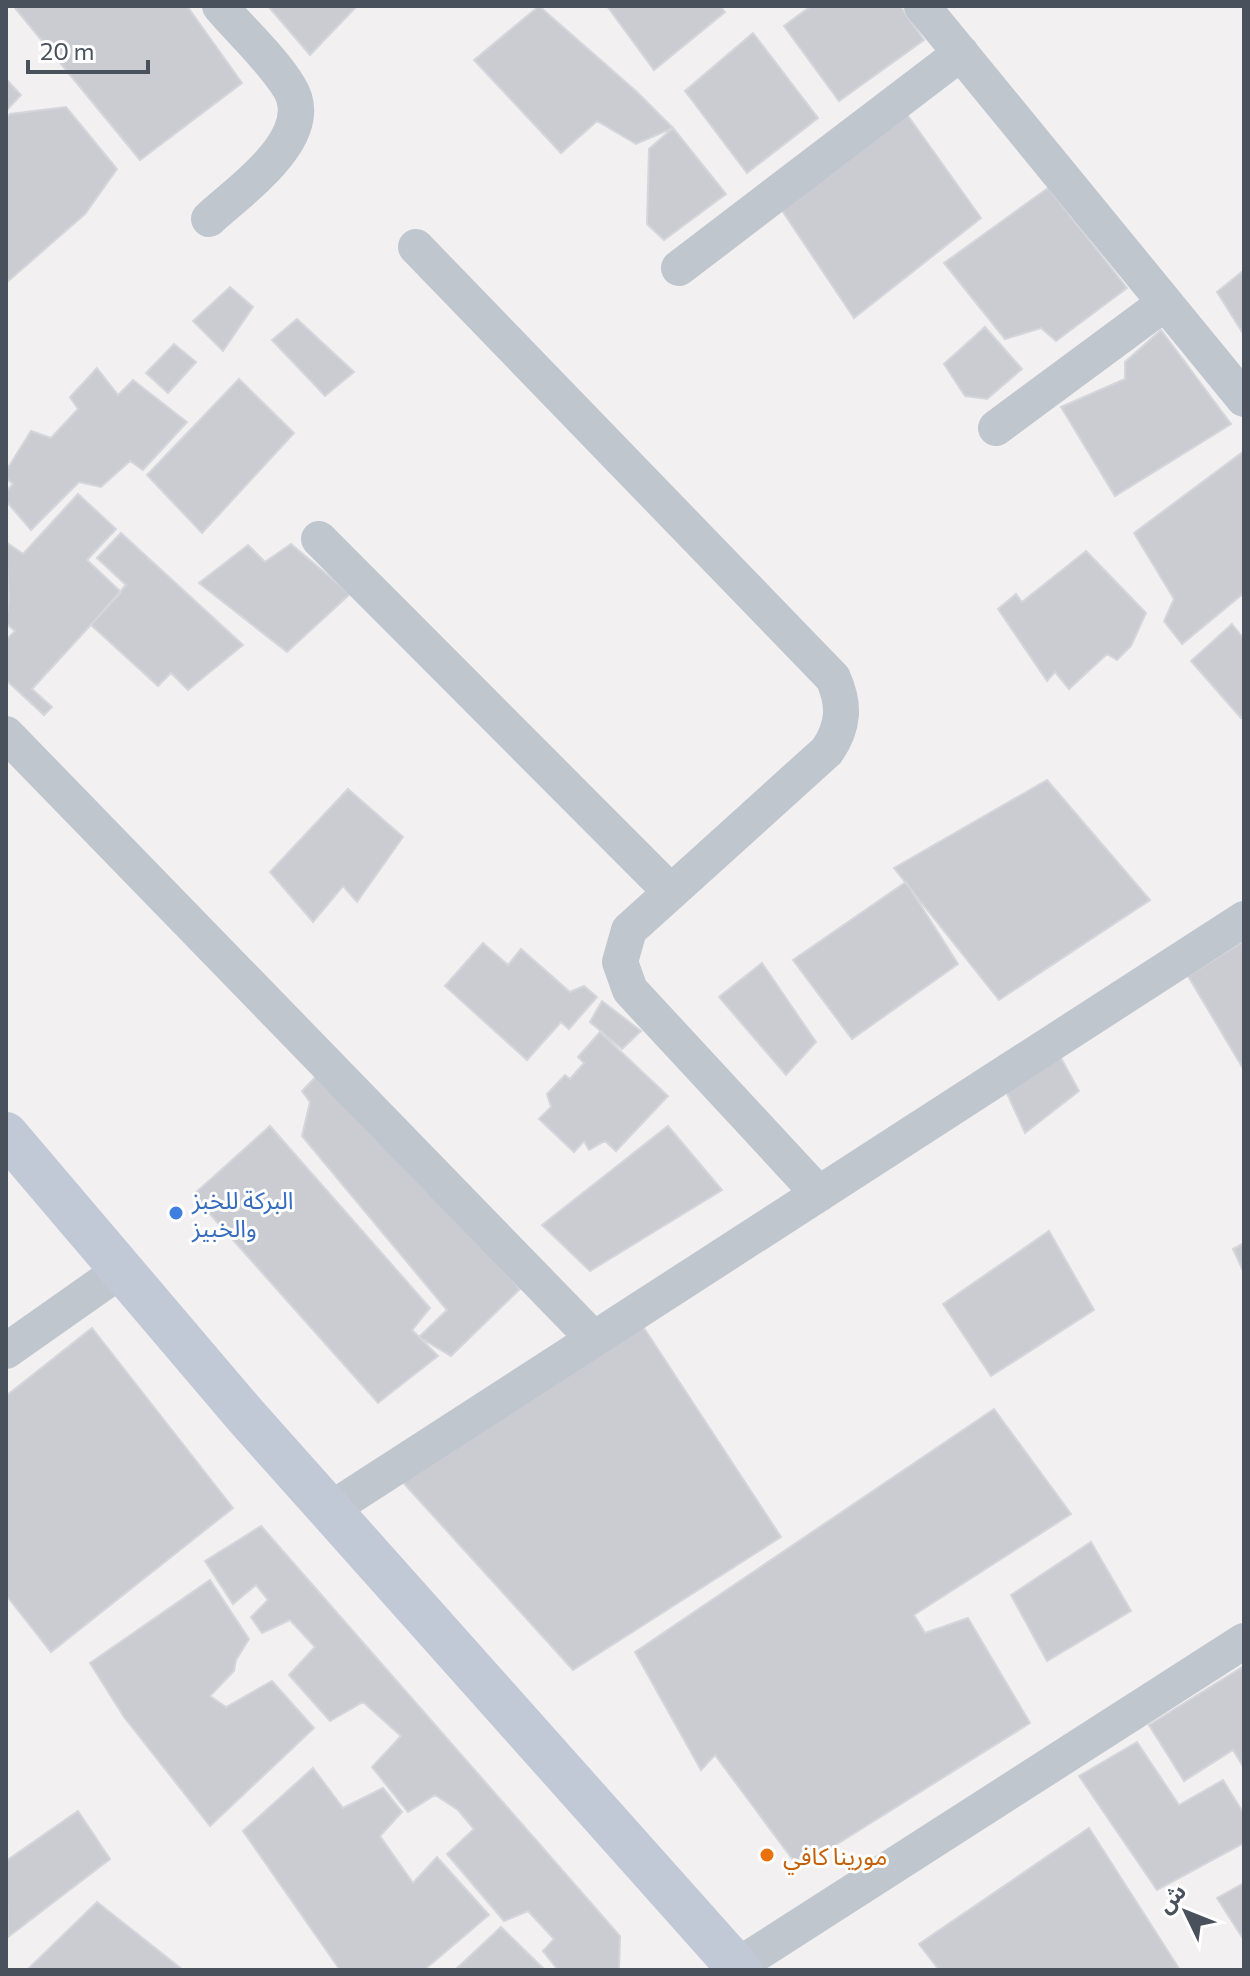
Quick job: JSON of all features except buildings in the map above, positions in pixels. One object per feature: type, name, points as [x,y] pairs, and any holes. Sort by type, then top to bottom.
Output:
[{"type":"street","points":[[209,219],[279,152],[296,123],[297,110],[288,85],[220,6]]},
{"type":"street","points":[[922,6],[1244,399]]},
{"type":"street","points":[[679,268],[961,53]]},
{"type":"street","points":[[416,247],[833,678],[841,695],[839,727],[827,751],[629,930],[622,945],[623,977],[630,990],[819,1194]]},
{"type":"street","points":[[996,428],[1165,303]]},
{"type":"street","points":[[319,539],[671,892]]},
{"type":"street","points":[[6,734],[594,1339]]},
{"type":"street","points":[[331,1509],[1244,919]]},
{"type":"street","points":[[6,1134],[124,1268],[245,1415],[736,1969],[1244,1641]]},
{"type":"street","points":[[6,1351],[124,1268]]},
{"type":"place","name":"البركة للخبز والخبيز","points":[[176,1213]]},
{"type":"place","name":"مورينا كافي","points":[[767,1855]]}]
